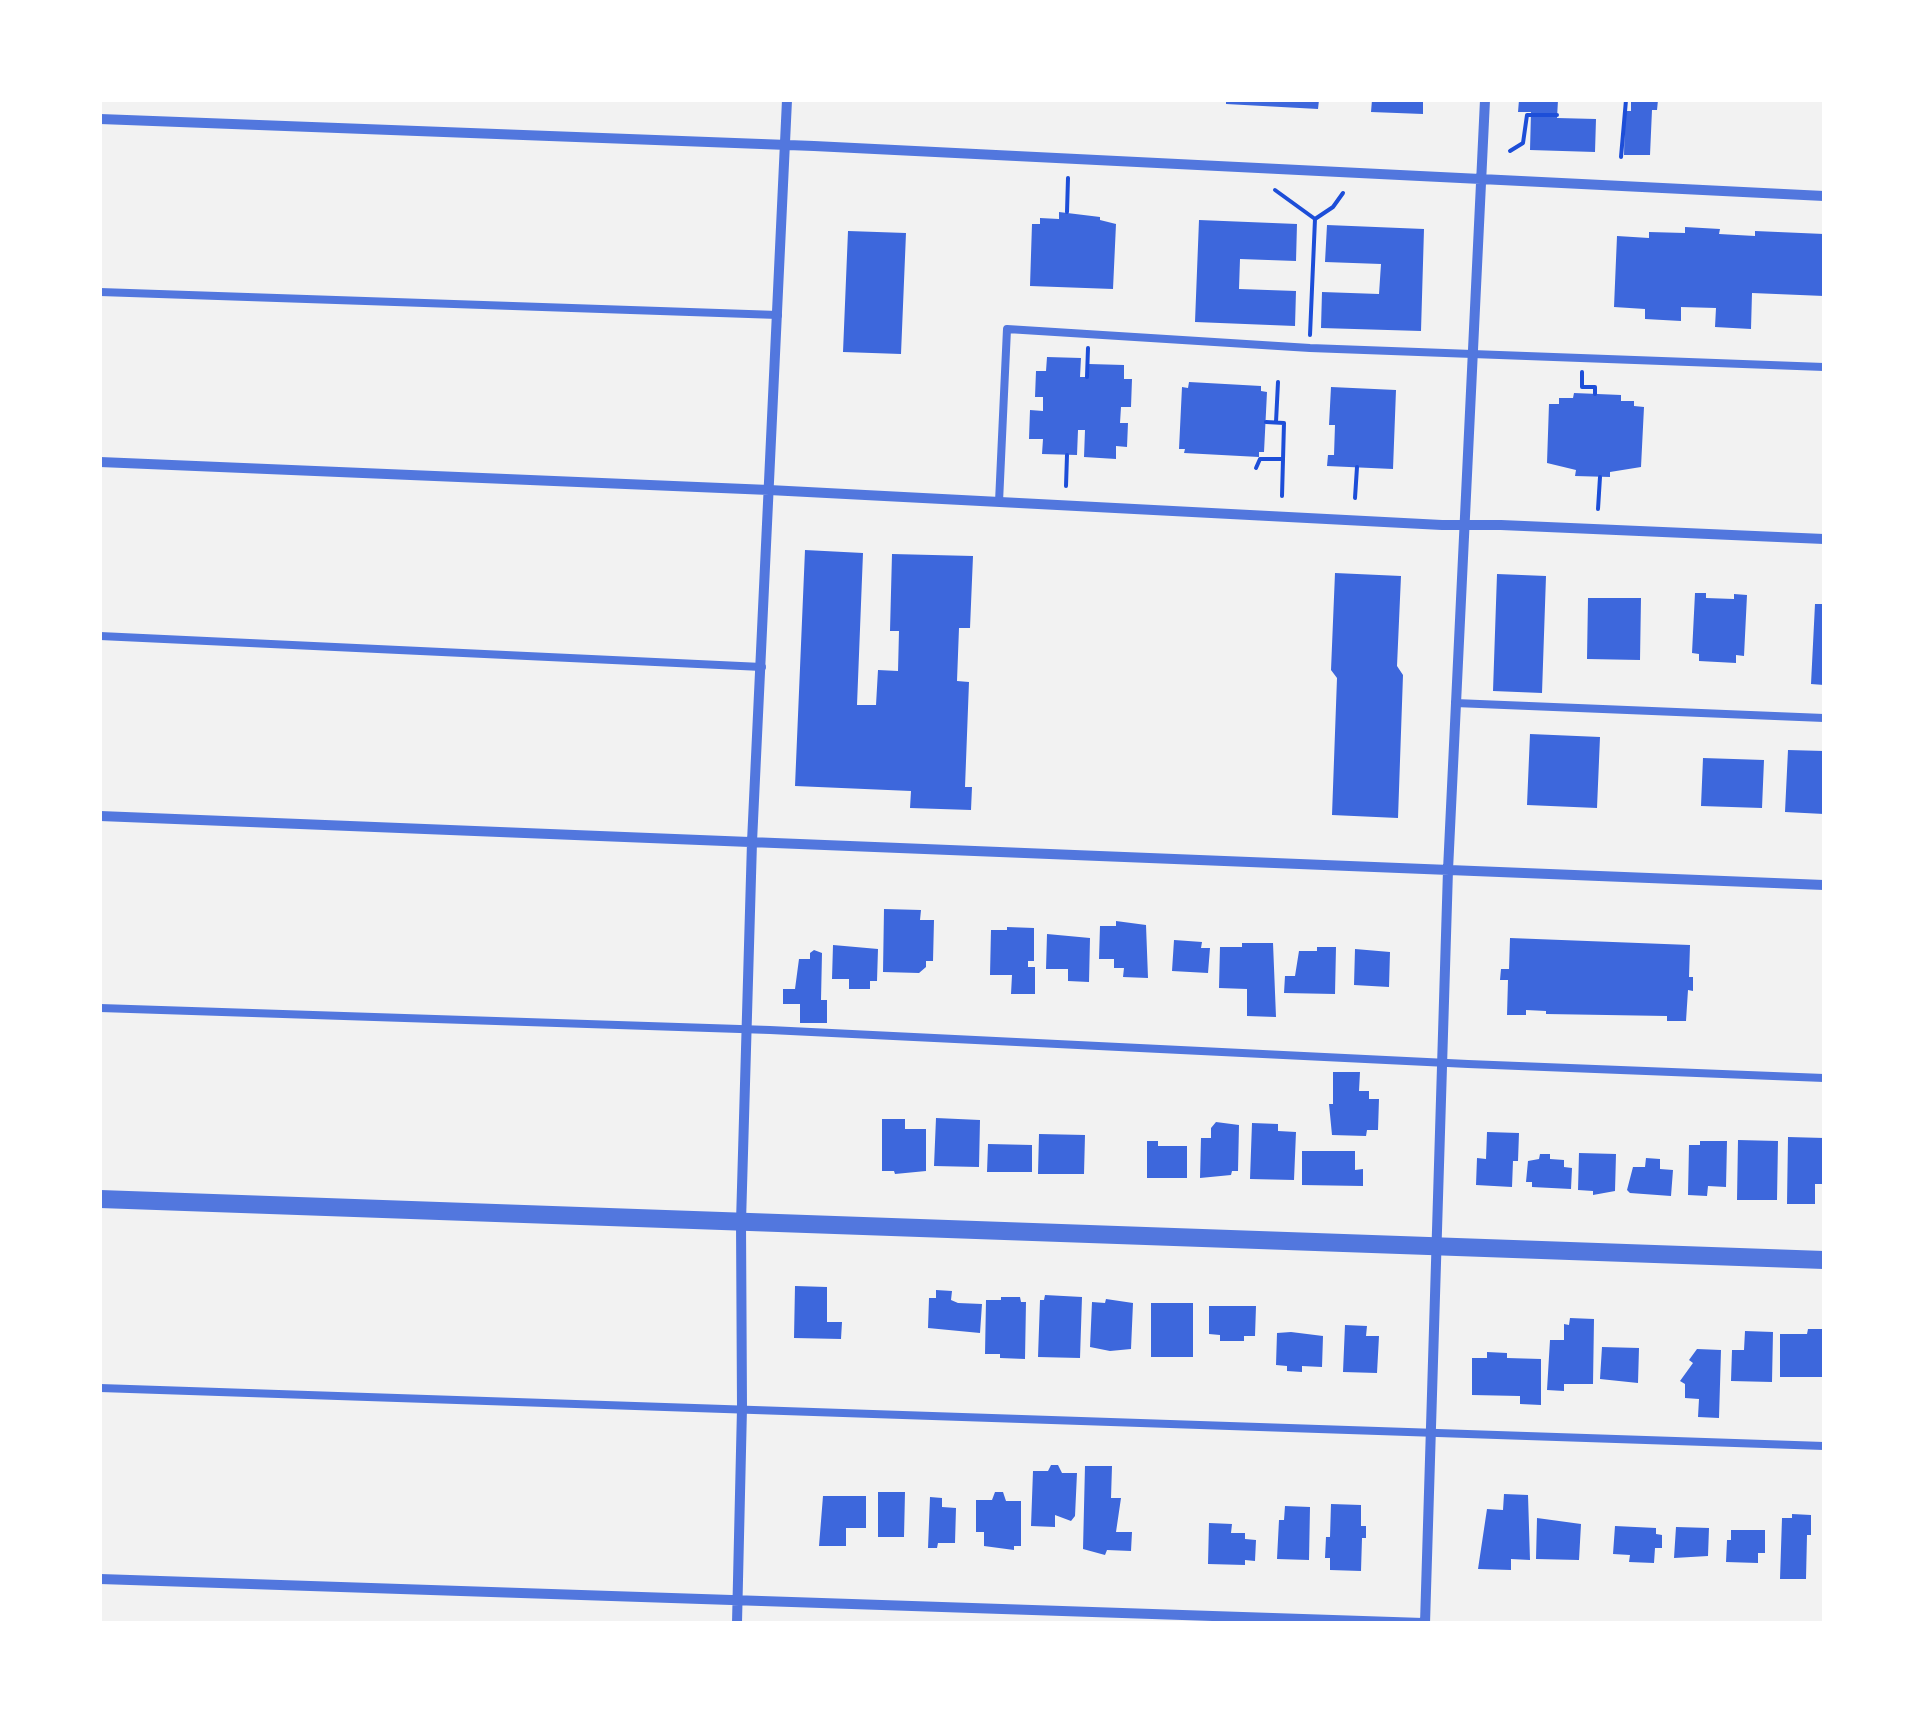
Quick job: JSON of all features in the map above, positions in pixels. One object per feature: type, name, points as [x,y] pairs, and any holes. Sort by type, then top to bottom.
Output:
[{"type":"street","points":[[737,1623],[741,1222],[752,842],[787,100]]},
{"type":"street","points":[[100,1579],[1424,1623],[1448,870],[1485,100]]},
{"type":"street","points":[[100,119],[785,145],[1824,196]]},
{"type":"street","points":[[100,462],[1824,539]]},
{"type":"street","points":[[100,816],[1824,886]]},
{"type":"street","points":[[100,1199],[1824,1260]]},
{"type":"lane","points":[[100,292],[778,314]]},
{"type":"lane","points":[[1000,502],[1007,329],[1310,348],[1824,367]]},
{"type":"lane","points":[[100,636],[762,667]]},
{"type":"lane","points":[[1455,703],[1824,718]]},
{"type":"lane","points":[[100,1008],[747,1029],[1824,1078]]},
{"type":"lane","points":[[100,1388],[1824,1446]]},
{"type":"path","points":[[1621,157],[1626,100]]},
{"type":"path","points":[[1510,151],[1523,143],[1526,114],[1558,116]]},
{"type":"path","points":[[1067,212],[1068,178]]},
{"type":"path","points":[[1275,190],[1315,220]]},
{"type":"path","points":[[1315,220],[1344,193]]},
{"type":"path","points":[[1310,348],[1315,220]]},
{"type":"path","points":[[1086,377],[1088,334]]},
{"type":"path","points":[[1583,357],[1582,390],[1595,387],[1595,394]]},
{"type":"path","points":[[1276,422],[1278,382]]},
{"type":"path","points":[[1266,422],[1284,423],[1282,496]]},
{"type":"path","points":[[1066,486],[1067,455]]},
{"type":"path","points":[[1256,468],[1260,458],[1283,459]]},
{"type":"path","points":[[1356,498],[1357,467]]},
{"type":"path","points":[[1598,510],[1600,477]]},
{"type":"building","points":[[1226,100],[1319,100],[1318,109],[1226,104]]},
{"type":"building","points":[[1372,100],[1423,100],[1423,114],[1371,112]]},
{"type":"building","points":[[1519,100],[1558,100],[1557,118],[1596,119],[1595,152],[1530,150],[1531,112],[1518,112]]},
{"type":"building","points":[[1631,100],[1658,100],[1657,110],[1652,110],[1650,155],[1624,155],[1625,111],[1631,111]]},
{"type":"building","points":[[1059,212],[1100,217],[1116,224],[1113,289],[1030,286],[1032,224],[1040,224],[1040,218],[1059,219]]},
{"type":"building","points":[[1199,220],[1297,224],[1296,261],[1240,259],[1239,289],[1296,291],[1295,326],[1195,322]]},
{"type":"building","points":[[1327,225],[1424,229],[1421,331],[1321,328],[1322,292],[1379,294],[1381,264],[1325,262]]},
{"type":"building","points":[[1685,227],[1755,236],[1755,231],[1824,234],[1824,296],[1752,293],[1751,329],[1715,327],[1716,308],[1681,307],[1681,321],[1645,319],[1645,309],[1614,307],[1617,236],[1649,238],[1649,232],[1685,233]]},
{"type":"building","points":[[848,231],[906,233],[901,354],[843,352]]},
{"type":"building","points":[[1047,357],[1081,358],[1080,377],[1089,377],[1089,364],[1124,365],[1124,379],[1132,379],[1131,407],[1121,407],[1120,423],[1128,423],[1127,447],[1116,446],[1116,459],[1084,457],[1085,430],[1078,430],[1077,455],[1042,454],[1043,439],[1029,439],[1030,410],[1043,411],[1043,397],[1035,397],[1036,371],[1046,371]]},
{"type":"building","points":[[1189,382],[1261,386],[1261,391],[1267,392],[1264,452],[1259,452],[1259,457],[1184,453],[1185,449],[1179,449],[1182,387],[1188,388]]},
{"type":"building","points":[[1331,387],[1396,390],[1393,469],[1327,466],[1328,455],[1334,455],[1335,425],[1329,425]]},
{"type":"building","points":[[1574,393],[1621,395],[1621,401],[1634,401],[1634,406],[1644,407],[1641,467],[1610,472],[1610,477],[1575,476],[1576,470],[1547,463],[1549,404],[1559,404],[1559,398],[1573,398]]},
{"type":"building","points":[[805,550],[863,553],[857,705],[876,705],[878,670],[898,671],[899,631],[890,631],[892,554],[973,556],[970,628],[959,628],[957,681],[969,682],[965,787],[972,787],[971,810],[910,808],[911,791],[795,786]]},
{"type":"building","points":[[1335,573],[1401,576],[1397,666],[1403,675],[1398,818],[1332,815],[1337,678],[1331,670]]},
{"type":"building","points":[[1497,574],[1546,576],[1542,693],[1493,691]]},
{"type":"building","points":[[1695,593],[1706,593],[1706,598],[1734,599],[1734,594],[1747,595],[1744,656],[1736,655],[1736,663],[1699,661],[1699,654],[1692,653]]},
{"type":"building","points":[[1588,598],[1641,598],[1640,660],[1587,659]]},
{"type":"building","points":[[1815,604],[1824,604],[1824,685],[1811,684]]},
{"type":"building","points":[[1530,734],[1600,737],[1597,808],[1527,805]]},
{"type":"building","points":[[1788,750],[1824,751],[1824,814],[1785,812]]},
{"type":"building","points":[[1703,758],[1764,760],[1762,808],[1701,806]]},
{"type":"building","points":[[884,909],[921,910],[920,920],[934,920],[933,961],[926,961],[926,967],[919,973],[883,972]]},
{"type":"building","points":[[1116,921],[1146,925],[1148,978],[1123,977],[1124,968],[1114,968],[1114,959],[1099,959],[1100,926],[1116,926]]},
{"type":"building","points":[[1034,928],[1034,961],[1028,961],[1028,967],[1035,967],[1035,994],[1011,994],[1012,975],[990,975],[991,930]]},
{"type":"building","points":[[1047,934],[1090,938],[1089,982],[1068,981],[1068,969],[1046,969]]},
{"type":"building","points":[[1510,938],[1690,945],[1689,977],[1693,977],[1693,991],[1688,990],[1686,1021],[1667,1021],[1667,1016],[1546,1014],[1526,1010],[1526,1015],[1507,1015],[1508,980],[1500,980],[1501,969],[1509,969]]},
{"type":"building","points":[[1174,940],[1202,942],[1201,948],[1210,948],[1208,973],[1172,971]]},
{"type":"building","points":[[1242,943],[1273,943],[1276,1017],[1247,1016],[1247,989],[1219,988],[1220,947],[1242,947]]},
{"type":"building","points":[[833,945],[878,949],[877,981],[870,981],[870,989],[849,989],[849,979],[832,979]]},
{"type":"building","points":[[1317,947],[1336,947],[1335,994],[1284,993],[1285,976],[1295,976],[1299,951],[1317,951]]},
{"type":"building","points":[[1355,949],[1390,952],[1389,987],[1354,985]]},
{"type":"building","points":[[814,950],[822,953],[821,1000],[827,1000],[827,1023],[800,1023],[800,1004],[783,1004],[783,989],[795,989],[799,959],[810,959]]},
{"type":"building","points":[[1333,1072],[1360,1072],[1359,1091],[1369,1091],[1369,1099],[1379,1099],[1378,1130],[1367,1130],[1366,1136],[1332,1135],[1329,1104],[1333,1104]]},
{"type":"building","points":[[936,1118],[980,1120],[979,1167],[934,1166]]},
{"type":"building","points":[[882,1119],[905,1119],[905,1129],[926,1129],[926,1171],[882,1171]]},
{"type":"building","points":[[1216,1122],[1239,1125],[1238,1171],[1200,1178],[1201,1138],[1211,1138]]},
{"type":"building","points":[[1252,1123],[1278,1124],[1278,1131],[1296,1132],[1294,1180],[1250,1179]]},
{"type":"building","points":[[1487,1132],[1519,1133],[1512,1187],[1476,1185],[1477,1158],[1486,1159]]},
{"type":"building","points":[[1039,1134],[1085,1135],[1084,1174],[1038,1174]]},
{"type":"building","points":[[1788,1137],[1824,1138],[1824,1184],[1815,1184],[1815,1204],[1787,1204]]},
{"type":"building","points":[[1738,1140],[1778,1141],[1777,1200],[1737,1200]]},
{"type":"building","points":[[1147,1141],[1158,1141],[1158,1146],[1187,1146],[1187,1178],[1147,1178]]},
{"type":"building","points":[[1700,1141],[1727,1141],[1726,1187],[1708,1186],[1707,1196],[1688,1195],[1689,1145],[1700,1145]]},
{"type":"building","points":[[988,1144],[1032,1145],[1032,1172],[987,1172]]},
{"type":"building","points":[[1302,1151],[1355,1151],[1355,1170],[1363,1169],[1363,1186],[1302,1185]]},
{"type":"building","points":[[1579,1153],[1616,1154],[1615,1191],[1593,1195],[1593,1191],[1578,1190]]},
{"type":"building","points":[[1540,1154],[1564,1160],[1564,1167],[1572,1168],[1571,1189],[1532,1187],[1532,1182],[1526,1182],[1528,1161],[1539,1159]]},
{"type":"building","points":[[1646,1158],[1660,1159],[1660,1169],[1673,1170],[1671,1196],[1627,1190],[1633,1167],[1645,1167]]},
{"type":"building","points":[[795,1286],[827,1287],[827,1322],[842,1322],[841,1339],[794,1338]]},
{"type":"building","points":[[936,1290],[952,1291],[951,1300],[958,1303],[982,1304],[980,1333],[928,1328],[929,1298],[936,1298]]},
{"type":"building","points":[[1045,1295],[1082,1297],[1080,1358],[1038,1357],[1040,1300]]},
{"type":"building","points":[[1020,1297],[1021,1302],[1026,1302],[1025,1359],[985,1354],[986,1300]]},
{"type":"building","points":[[1106,1299],[1133,1303],[1131,1349],[1110,1351],[1090,1347],[1092,1302],[1105,1303]]},
{"type":"building","points":[[1151,1303],[1193,1303],[1193,1357],[1151,1357]]},
{"type":"building","points":[[1209,1306],[1256,1306],[1255,1336],[1244,1336],[1244,1341],[1220,1341],[1220,1335],[1209,1334]]},
{"type":"building","points":[[1570,1318],[1594,1319],[1593,1384],[1564,1384],[1564,1391],[1547,1390],[1550,1340],[1564,1340],[1564,1324],[1569,1325]]},
{"type":"building","points":[[1345,1325],[1367,1326],[1366,1336],[1379,1336],[1377,1373],[1343,1372]]},
{"type":"building","points":[[1808,1329],[1824,1329],[1824,1377],[1780,1377],[1780,1334],[1807,1334]]},
{"type":"building","points":[[1745,1331],[1773,1332],[1772,1382],[1731,1381],[1732,1350],[1744,1350]]},
{"type":"building","points":[[1277,1333],[1323,1336],[1322,1367],[1302,1366],[1302,1372],[1276,1365]]},
{"type":"building","points":[[1602,1347],[1639,1348],[1638,1383],[1600,1379]]},
{"type":"building","points":[[1697,1349],[1721,1350],[1719,1418],[1698,1417],[1699,1399],[1685,1398],[1685,1384],[1680,1381],[1693,1363],[1689,1360]]},
{"type":"building","points":[[1487,1352],[1507,1353],[1507,1358],[1541,1359],[1541,1405],[1520,1404],[1520,1396],[1472,1395],[1472,1358],[1487,1358]]},
{"type":"building","points":[[1051,1465],[1058,1465],[1062,1473],[1077,1473],[1075,1516],[1071,1521],[1055,1515],[1055,1527],[1031,1526],[1033,1471],[1048,1471]]},
{"type":"building","points":[[1085,1466],[1112,1466],[1111,1498],[1121,1498],[1116,1532],[1132,1532],[1131,1551],[1107,1550],[1105,1555],[1083,1549]]},
{"type":"building","points":[[878,1492],[905,1492],[904,1537],[878,1537]]},
{"type":"building","points":[[995,1492],[1003,1492],[1006,1501],[1021,1501],[1021,1546],[1014,1546],[1014,1550],[984,1546],[984,1532],[976,1532],[976,1500],[992,1500]]},
{"type":"building","points":[[1504,1494],[1528,1495],[1530,1560],[1511,1559],[1511,1570],[1478,1569],[1487,1509],[1503,1510]]},
{"type":"building","points":[[823,1496],[866,1496],[866,1528],[846,1528],[846,1546],[819,1546]]},
{"type":"building","points":[[930,1497],[942,1498],[942,1507],[956,1508],[955,1543],[938,1543],[937,1548],[928,1548]]},
{"type":"building","points":[[1331,1504],[1361,1505],[1361,1526],[1366,1526],[1366,1538],[1362,1538],[1361,1571],[1330,1570],[1330,1558],[1325,1558]]},
{"type":"building","points":[[1285,1506],[1310,1507],[1309,1560],[1277,1559],[1279,1520],[1284,1520]]},
{"type":"building","points":[[1792,1514],[1811,1515],[1806,1579],[1780,1579],[1782,1518],[1792,1518]]},
{"type":"building","points":[[1537,1518],[1581,1524],[1579,1560],[1536,1559]]},
{"type":"building","points":[[1209,1523],[1232,1524],[1231,1533],[1245,1533],[1245,1539],[1256,1540],[1255,1561],[1245,1560],[1245,1565],[1208,1564]]},
{"type":"building","points":[[1615,1526],[1656,1528],[1656,1534],[1662,1535],[1662,1548],[1655,1548],[1654,1563],[1629,1562],[1630,1555],[1613,1554]]},
{"type":"building","points":[[1676,1527],[1709,1528],[1708,1556],[1674,1558]]},
{"type":"building","points":[[1731,1530],[1765,1530],[1765,1553],[1758,1553],[1758,1563],[1726,1562]]}]
